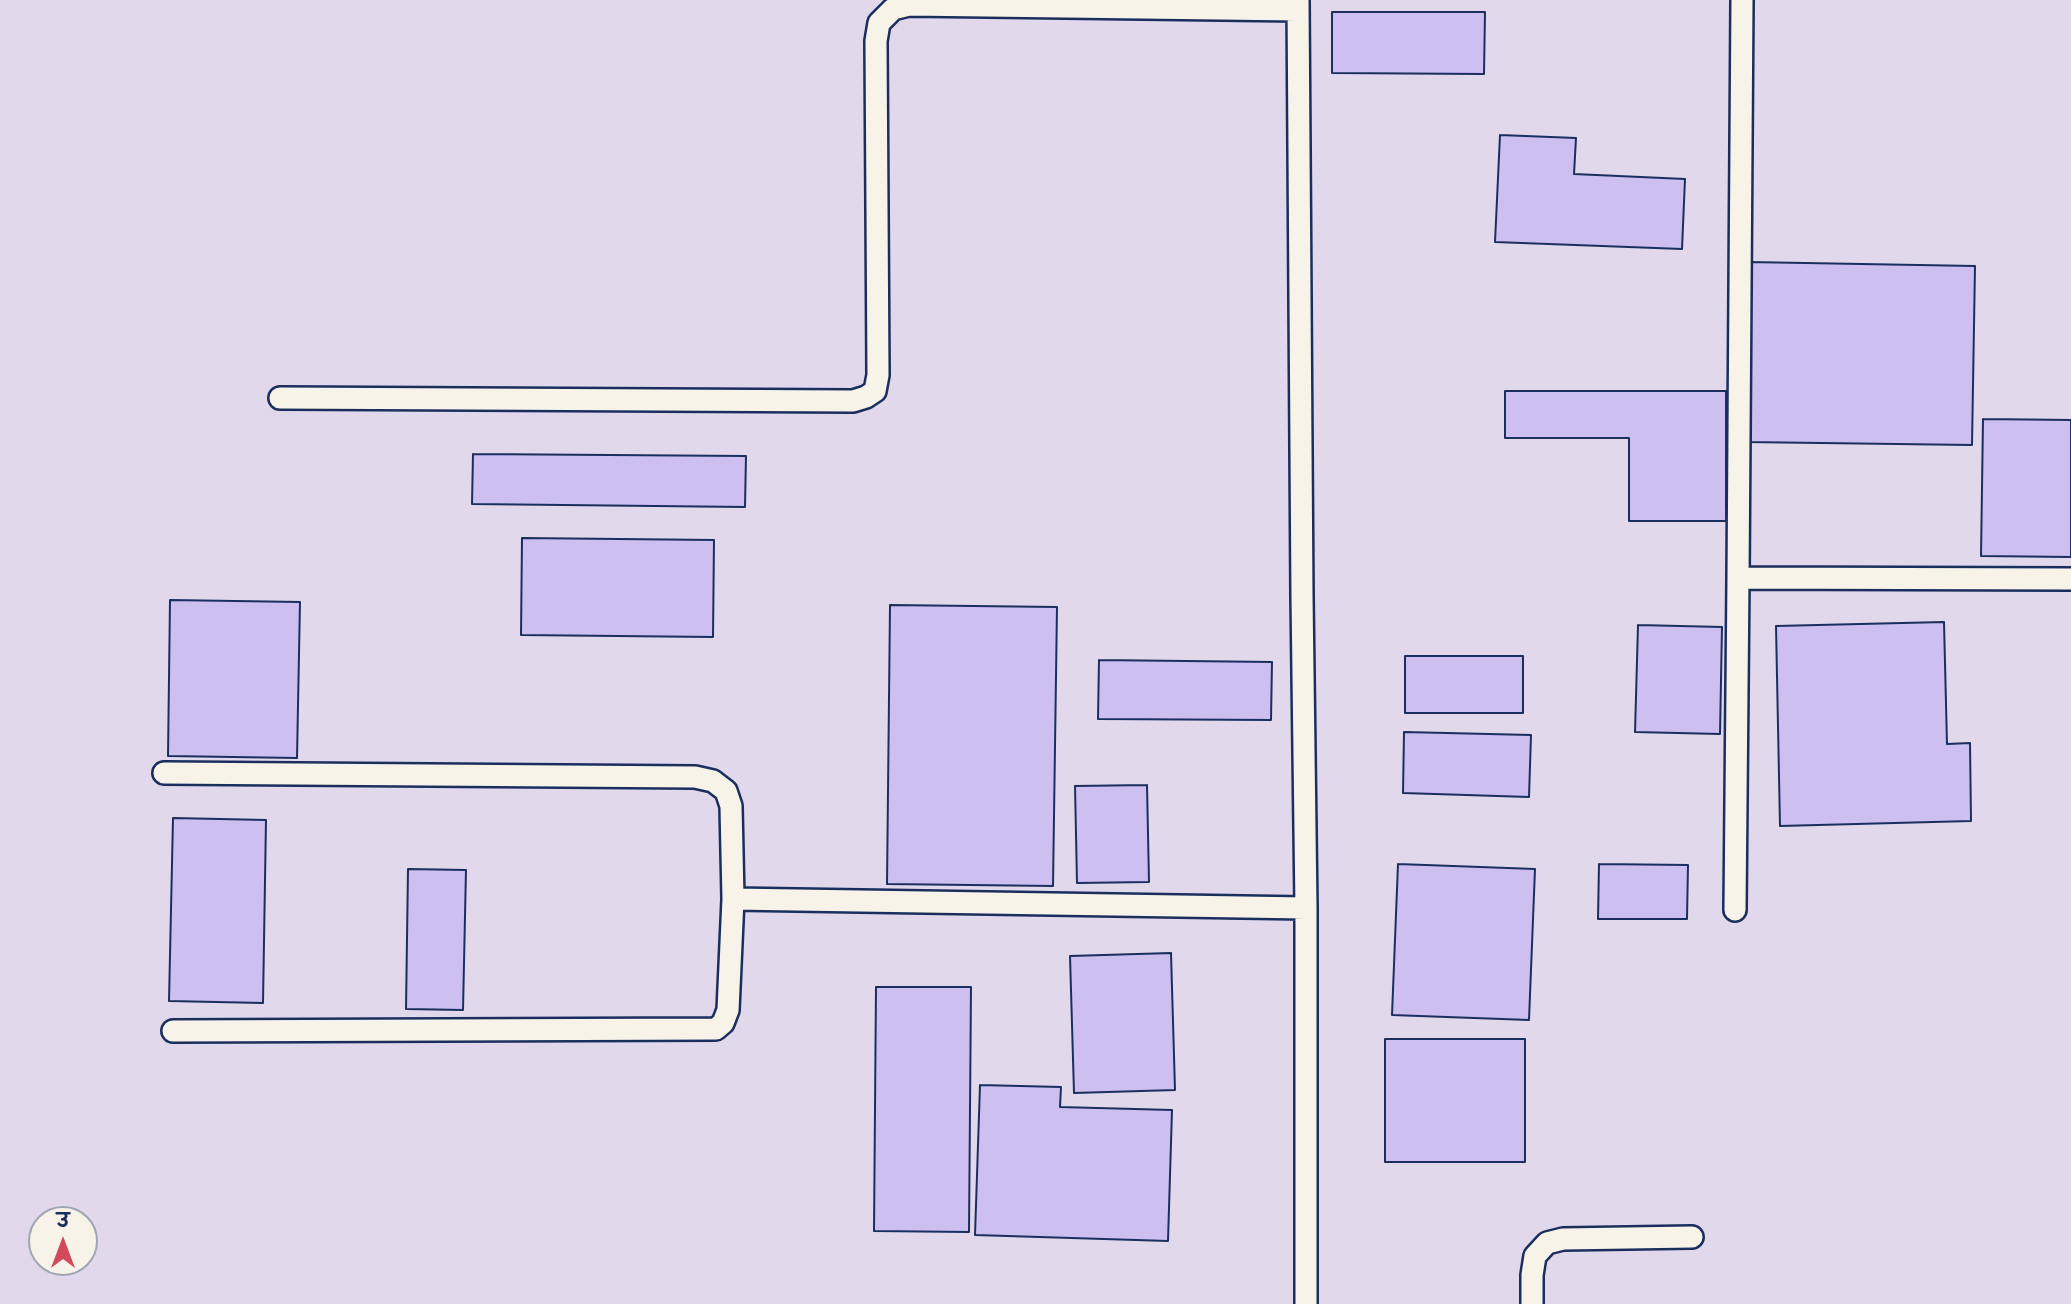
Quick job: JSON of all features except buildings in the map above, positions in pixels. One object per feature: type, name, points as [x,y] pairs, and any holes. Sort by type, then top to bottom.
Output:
[{"type":"lane","points":[[1735,910],[1741,0]]},
{"type":"lane","points":[[280,398],[853,401],[866,397],[875,391],[878,375],[876,41],[880,23],[893,9],[909,5],[1298,5],[1301,596],[1306,908],[1306,1304]]},
{"type":"lane","points":[[1738,578],[2071,579]]},
{"type":"lane","points":[[164,773],[695,777],[713,781],[726,791],[731,806],[733,900],[728,1010],[723,1023],[716,1029],[173,1031]]},
{"type":"lane","points":[[733,900],[1306,908]]},
{"type":"lane","points":[[1532,1304],[1535,1256],[1546,1242],[1692,1237]]},
{"type":"shaded area","points":[[0,0],[2071,0],[2071,1304],[0,1304]]}]
